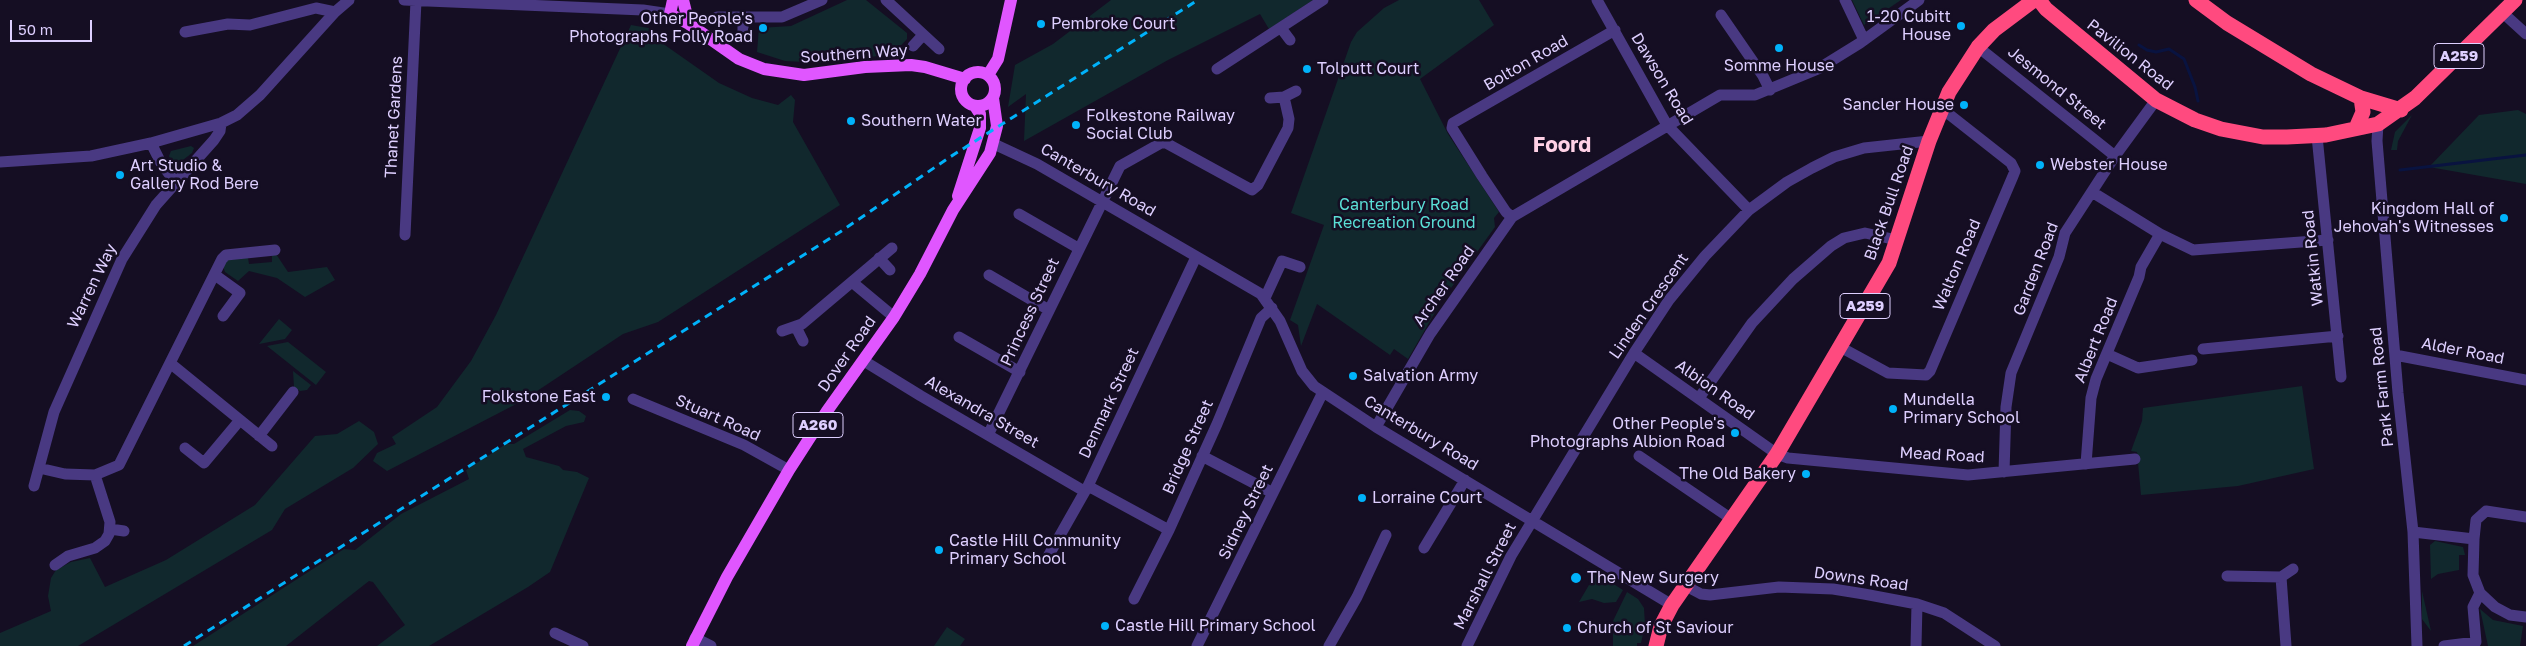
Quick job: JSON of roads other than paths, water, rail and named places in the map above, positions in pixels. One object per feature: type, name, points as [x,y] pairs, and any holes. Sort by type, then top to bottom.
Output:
[{"type":"highway","name":"Black Bull Road","points":[[1672,605],[1733,520],[1777,454],[1842,348],[1889,263],[1929,141],[1940,110],[1949,92],[1978,47],[1994,30],[2034,0]]},
{"type":"highway","name":"Pavilion Road","points":[[2038,0],[2046,9],[2156,100],[2195,120],[2239,134],[2263,137],[2317,136],[2378,124]]},
{"type":"highway","points":[[2196,0],[2227,23],[2284,59],[2361,98],[2401,110]]},
{"type":"highway","name":"A259","points":[[2378,124],[2401,110],[2515,0]]},
{"type":"highway","points":[[2361,98],[2377,115],[2378,124]]},
{"type":"highway","points":[[2356,128],[2363,112],[2361,98]]},
{"type":"highway","name":"A259","points":[[1656,646],[1661,626],[1672,605]]},
{"type":"main road","points":[[670,14],[673,0]]},
{"type":"main road","points":[[683,0],[689,24]]},
{"type":"main road","points":[[988,75],[998,59],[1011,0]]},
{"type":"main road","name":"Southern Way","points":[[670,14],[689,24],[739,59],[780,73],[804,75],[865,67],[910,65],[925,67],[965,79]]},
{"type":"main road","points":[[973,73],[988,75],[994,83],[992,98],[985,104],[975,106],[970,104],[962,95],[962,84],[965,79],[973,73]]},
{"type":"main road","name":"Dover Road","points":[[694,642],[727,577],[789,470],[827,411],[894,317],[920,274],[953,210],[982,167],[994,144],[997,114],[992,98]]},
{"type":"main road","name":"Dover Road","points":[[953,210],[980,128],[980,114],[975,106]]},
{"type":"street","points":[[0,162],[91,156],[151,143],[221,123],[237,115],[260,95],[335,12],[349,0]]},
{"type":"street","points":[[404,0],[643,10],[670,14]]},
{"type":"street","name":"Thanet Gardens","points":[[405,235],[416,0]]},
{"type":"street","points":[[717,17],[782,17],[822,0]]},
{"type":"street","points":[[886,0],[939,49]]},
{"type":"street","points":[[1217,69],[1323,0]]},
{"type":"street","name":"Dawson Road","points":[[1597,0],[1667,125],[1749,210]]},
{"type":"street","points":[[1845,0],[1864,40]]},
{"type":"street","name":"Archer Road","points":[[1376,427],[1430,334],[1512,218],[1720,95],[1754,95],[1818,69],[1864,40],[1919,0]]},
{"type":"street","points":[[185,32],[228,24],[250,25],[316,8],[335,12]]},
{"type":"street","points":[[2503,13],[2526,34]]},
{"type":"street","points":[[1722,15],[1763,76],[1770,90]]},
{"type":"street","points":[[743,18],[743,32]]},
{"type":"street","points":[[1280,28],[1290,40]]},
{"type":"street","name":"Bolton Road","points":[[1512,218],[1506,212],[1452,128],[1453,123],[1615,30]]},
{"type":"street","points":[[913,46],[923,34]]},
{"type":"street","name":"Jesmond Street","points":[[1978,47],[2115,156]]},
{"type":"street","points":[[1270,98],[1284,97],[1296,91]]},
{"type":"street","name":"Princess Street","points":[[988,435],[1020,372],[1078,248],[1120,166],[1161,143],[1166,143],[1252,190],[1258,185],[1288,128],[1289,120],[1284,97]]},
{"type":"street","name":"Garden Road","points":[[2004,472],[2006,407],[2011,373],[2059,257],[2064,233],[2115,156],[2156,100]]},
{"type":"street","name":"Walton Road","points":[[1842,348],[1888,373],[1926,375],[1930,371],[2013,176],[2015,171],[2010,163],[1950,115],[1940,110]]},
{"type":"street","name":"Warren Way","points":[[34,486],[54,412],[108,286],[138,232],[175,182],[214,140],[220,131],[221,123]]},
{"type":"street","name":"Park Farm Road","points":[[2378,124],[2395,355],[2413,532],[2417,646]]},
{"type":"street","name":"Watkin Road","points":[[2317,136],[2341,376]]},
{"type":"street","name":"Linden Crescent","points":[[1532,521],[1634,353],[1669,300],[1705,256],[1749,210],[1787,182],[1834,157],[1880,146],[1929,141]]},
{"type":"street","points":[[151,143],[161,163],[175,182]]},
{"type":"street","name":"Canterbury Road","points":[[994,144],[1019,155],[1196,257],[1268,303],[1302,371],[1323,392],[1376,427],[1672,605]]},
{"type":"street","points":[[2092,192],[2160,234],[2193,250],[2328,240]]},
{"type":"street","points":[[1019,214],[1078,248]]},
{"type":"street","points":[[1699,398],[1752,323],[1793,279],[1818,256],[1844,238],[1854,235],[1875,234],[1897,240]]},
{"type":"street","name":"Albert Road","points":[[2086,464],[2091,398],[2096,379],[2139,277],[2141,267],[2160,234]]},
{"type":"street","points":[[782,331],[796,327],[892,248]]},
{"type":"street","points":[[39,468],[64,474],[95,475],[114,468],[122,461],[226,255],[275,250]]},
{"type":"street","name":"Denmark Street","points":[[1046,560],[1086,488],[1196,257]]},
{"type":"street","points":[[879,258],[890,270]]},
{"type":"street","name":"Bridge Street","points":[[1134,600],[1169,530],[1202,456],[1268,303],[1282,261],[1300,267]]},
{"type":"street","points":[[215,275],[240,293],[223,316]]},
{"type":"street","points":[[989,275],[1049,310]]},
{"type":"street","points":[[852,282],[894,317]]},
{"type":"street","points":[[796,327],[803,341]]},
{"type":"street","points":[[2203,349],[2338,336]]},
{"type":"street","points":[[959,337],[1020,372]]},
{"type":"street","name":"Albion Road","points":[[1634,353],[1777,454]]},
{"type":"street","points":[[2106,354],[2138,368],[2192,360]]},
{"type":"street","name":"Alder Road","points":[[2395,355],[2526,380]]},
{"type":"street","name":"Alexandra Street","points":[[864,361],[988,435],[1169,530]]},
{"type":"street","points":[[170,363],[272,446]]},
{"type":"street","points":[[259,436],[294,392]]},
{"type":"street","name":"Sidney Street","points":[[1197,646],[1323,392]]},
{"type":"street","name":"Stuart Road","points":[[633,399],[744,445],[789,470]]},
{"type":"street","points":[[185,448],[204,463],[240,420]]},
{"type":"street","name":"Mead Road","points":[[1777,454],[1788,458],[1968,475],[2136,459]]},
{"type":"street","points":[[1202,456],[1273,493]]},
{"type":"street","points":[[1639,456],[1733,520]]},
{"type":"street","points":[[55,565],[66,550],[95,548],[105,541],[110,529],[95,475]]},
{"type":"street","points":[[1424,548],[1465,480]]},
{"type":"street","points":[[2526,517],[2486,511],[2476,520],[2473,575],[2480,593],[2495,607],[2510,615],[2526,617]]},
{"type":"street","name":"Marshall Street","points":[[1466,646],[1511,556],[1532,521]]},
{"type":"street","points":[[110,529],[124,531]]},
{"type":"street","points":[[2413,532],[2474,539]]},
{"type":"street","points":[[1329,646],[1356,597],[1386,535]]},
{"type":"street","points":[[2227,576],[2281,577],[2293,569]]},
{"type":"street","points":[[2281,577],[2286,646]]},
{"type":"street","name":"Downs Road","points":[[1684,586],[1701,594],[1710,595],[1779,588],[1832,589],[1917,604],[1944,613],[1995,646]]},
{"type":"street","points":[[2444,646],[2476,642],[2473,607],[2480,593]]},
{"type":"street","points":[[1916,646],[1917,604]]},
{"type":"street","points":[[555,633],[583,646]]},
{"type":"street","points":[[694,642],[711,646]]},
{"type":"waterway","points":[[2139,45],[2147,50],[2156,52],[2169,49],[2184,59],[2195,87],[2198,101]]},
{"type":"waterway","points":[[2400,170],[2526,155]]},
{"type":"railway","points":[[184,646],[840,232],[950,157],[1198,0]]},
{"type":"place","name":"Pembroke Court","points":[[1041,24]]},
{"type":"place","name":"1-20 Cubitt House","points":[[1961,26]]},
{"type":"place","name":"Other People's Photographs Folly Road","points":[[763,28]]},
{"type":"place","name":"Somme House","points":[[1779,48]]},
{"type":"place","name":"Tolputt Court","points":[[1307,69]]},
{"type":"place","name":"Sancler House","points":[[1964,105]]},
{"type":"place","name":"Southern Water","points":[[851,121]]},
{"type":"place","name":"Folkestone Railway Social Club","points":[[1076,125]]},
{"type":"place","name":"Webster House","points":[[2040,165]]},
{"type":"place","name":"Art Studio & Gallery Rod Bere","points":[[120,175]]},
{"type":"place","name":"Kingdom Hall of Jehovah's Witnesses","points":[[2504,218]]},
{"type":"place","name":"Salvation Army","points":[[1353,376]]},
{"type":"place","name":"Folkstone East","points":[[606,397]]},
{"type":"place","name":"Mundella Primary School","points":[[1893,409]]},
{"type":"place","name":"Other People's Photographs Albion Road","points":[[1735,433]]},
{"type":"place","name":"The Old Bakery","points":[[1806,474]]},
{"type":"place","name":"Lorraine Court","points":[[1362,498]]},
{"type":"place","name":"Castle Hill Community Primary School","points":[[939,550]]},
{"type":"place","name":"The New Surgery","points":[[1576,578]]},
{"type":"place","name":"Castle Hill Primary School","points":[[1105,626]]},
{"type":"place","name":"Church of St Saviour","points":[[1567,628]]},
{"type":"district","name":"Foord","points":[[1562,145]]},
{"type":"park label","name":"Canterbury Road Recreation Ground","points":[[1404,214]]}]
